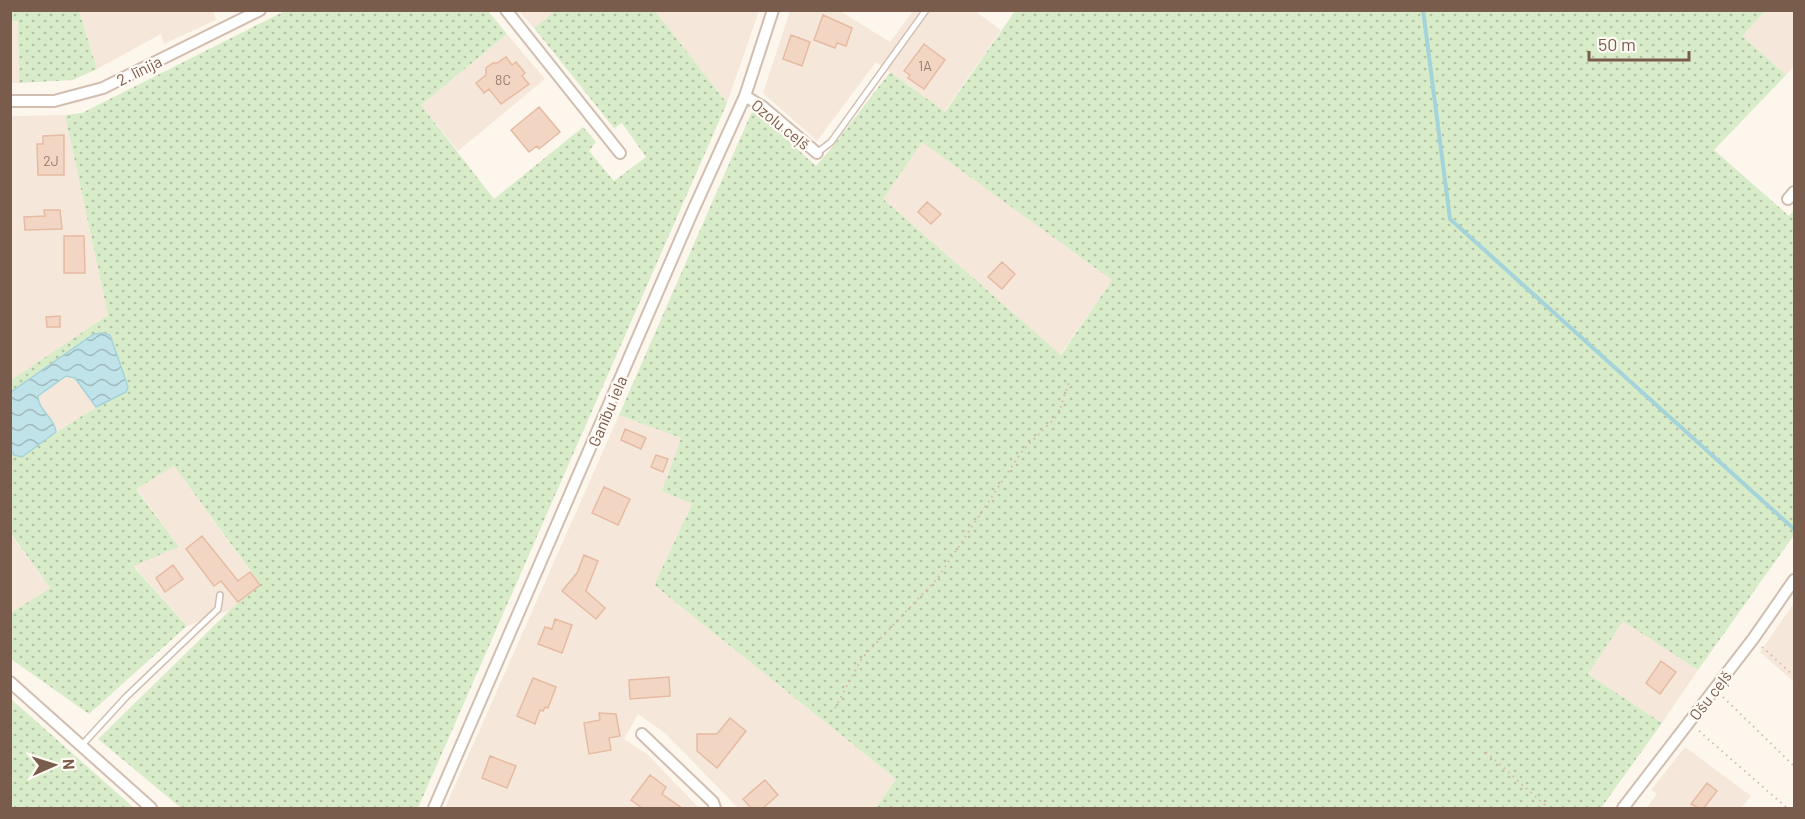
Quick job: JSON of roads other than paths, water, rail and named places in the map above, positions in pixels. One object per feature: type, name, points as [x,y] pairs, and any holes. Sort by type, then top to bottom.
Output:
[{"type":"street","name":"2. līnija","points":[[10,101],[54,100],[103,88],[260,10]]},
{"type":"street","points":[[506,10],[620,153]]},
{"type":"street","name":"Ganību iela","points":[[434,808],[687,226],[746,96],[773,10]]},
{"type":"street","name":"Ozolu ceļš","points":[[746,96],[763,107],[817,153]]},
{"type":"street","name":"Ošu ceļš","points":[[1623,808],[1753,639],[1794,580]]},
{"type":"street","points":[[10,682],[151,808]]},
{"type":"street","points":[[642,734],[713,802],[715,808]]},
{"type":"lane","points":[[817,153],[831,142],[926,10]]},
{"type":"lane","points":[[82,745],[126,697],[218,609],[220,595]]},
{"type":"water","points":[[94,334],[110,335],[128,387],[126,392],[96,407],[75,378],[66,376],[38,396],[56,432],[22,457],[14,455],[11,450],[11,392]]},
{"type":"waterway","points":[[1423,10],[1450,219],[1794,529]]}]
